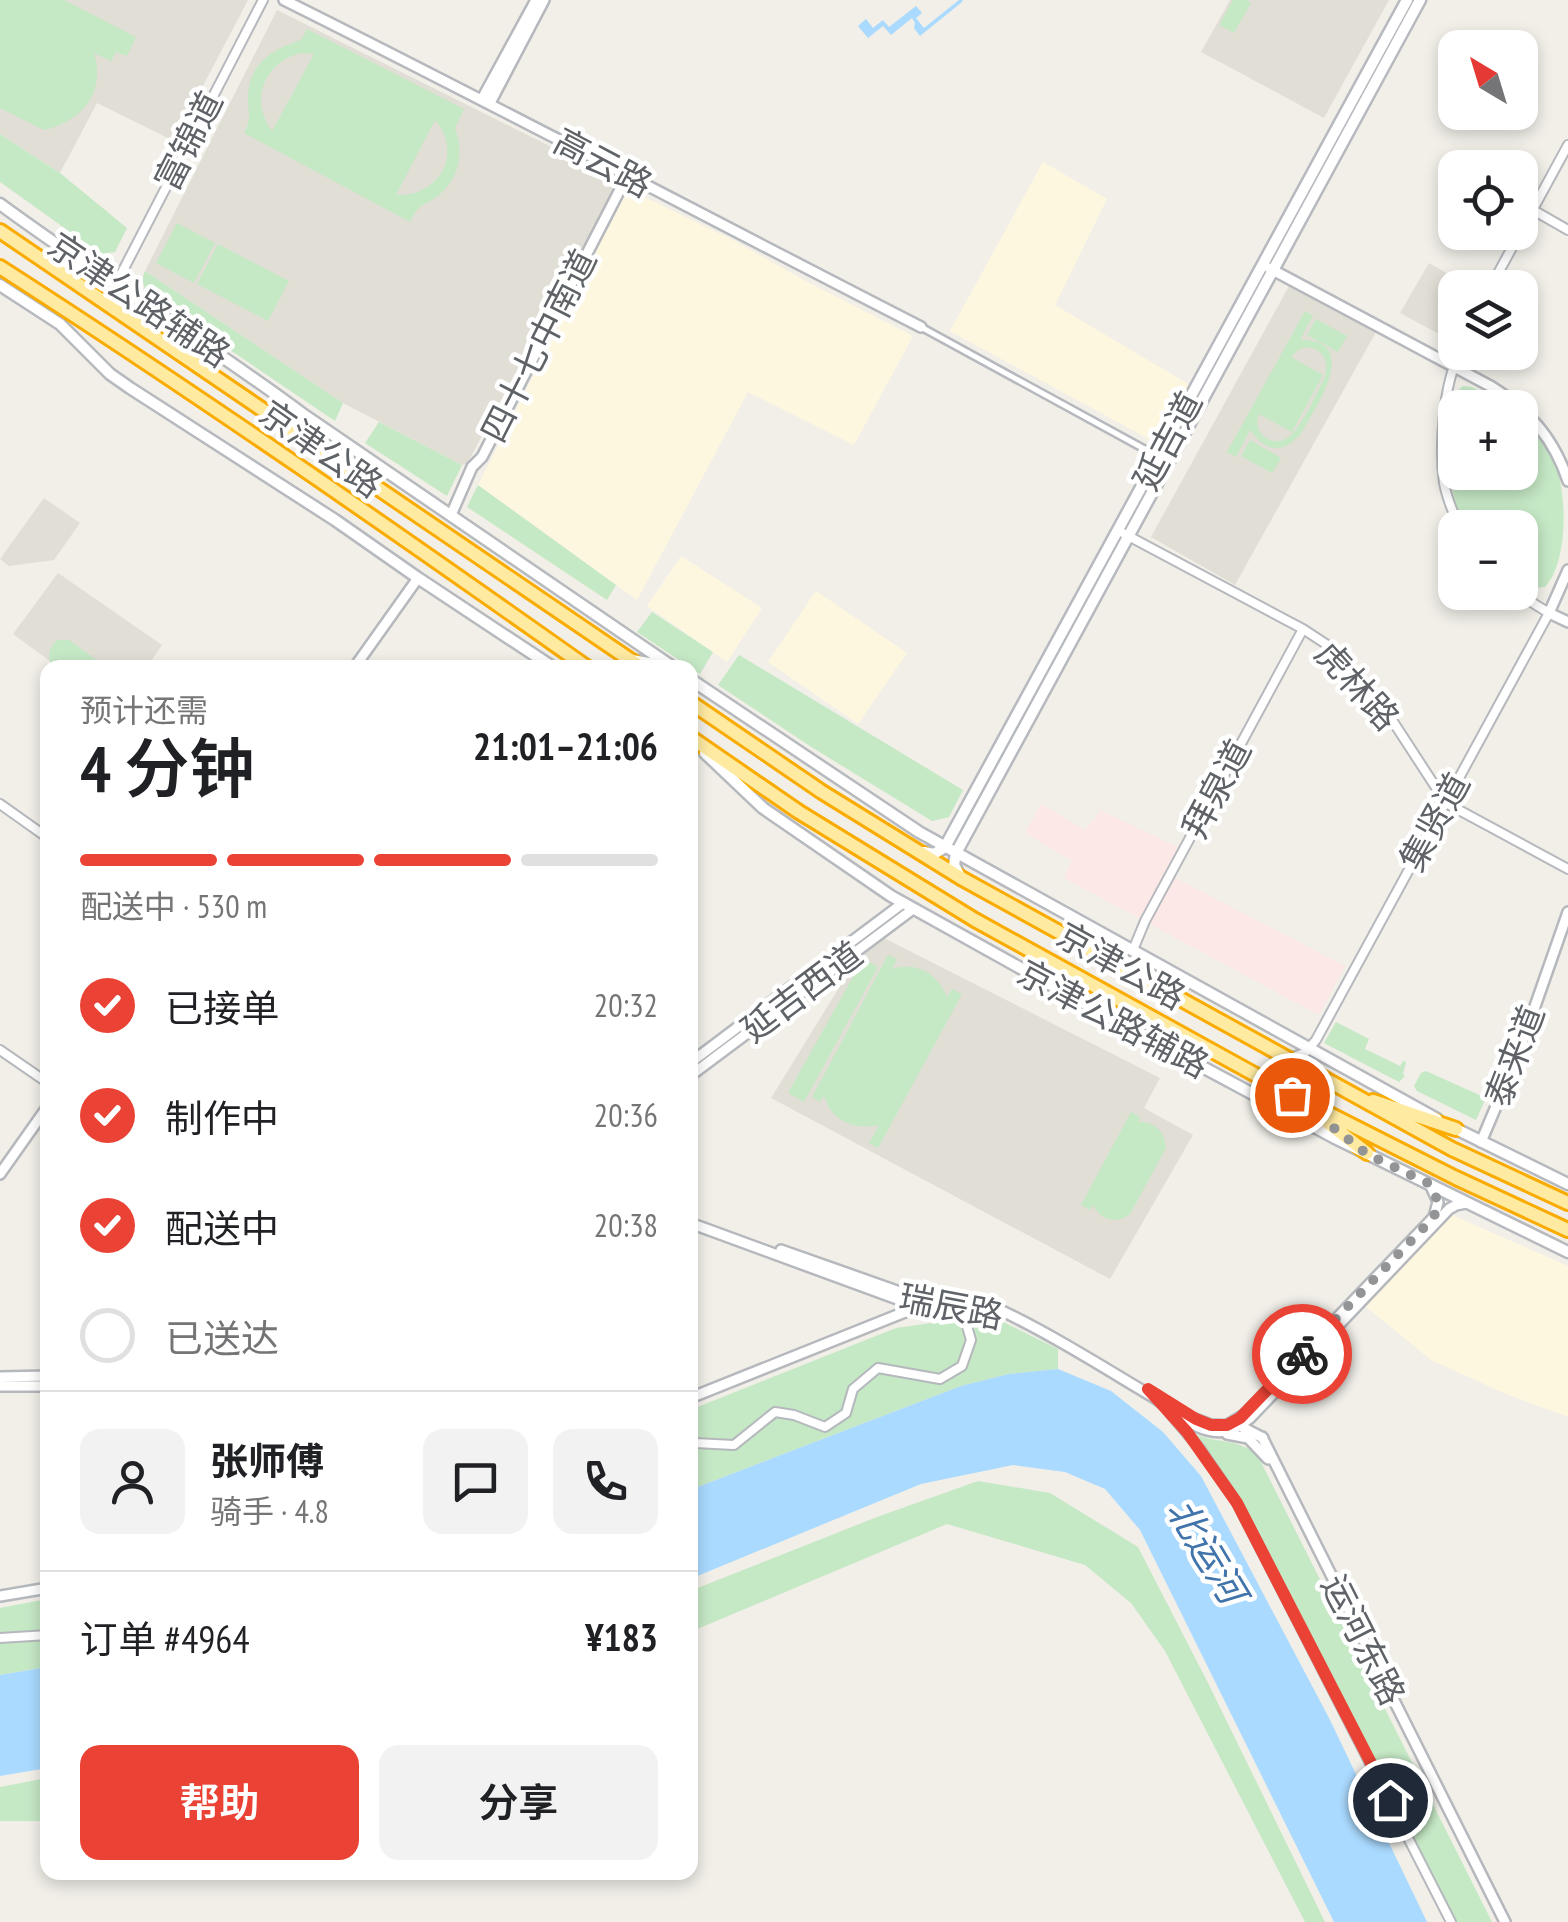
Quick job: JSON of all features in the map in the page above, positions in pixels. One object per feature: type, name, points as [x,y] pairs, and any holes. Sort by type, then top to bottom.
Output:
[{"type":"highway","name":"京津公路","points":[[0,230],[630,660]]},
{"type":"highway","name":"京津公路","points":[[0,267],[217,410],[576,660]]},
{"type":"highway","name":"京津公路","points":[[698,707],[961,878],[1452,1149],[1568,1203]]},
{"type":"highway","name":"京津公路","points":[[698,743],[799,812],[974,920],[1292,1095],[1568,1230]]},
{"type":"highway","points":[[1352,1094],[1456,1130]]},
{"type":"highway","points":[[1292,1095],[1367,1154]]},
{"type":"main road","name":"延吉道","points":[[956,853],[1408,0]]},
{"type":"main road","name":"延吉道","points":[[945,847],[1124,534],[1160,458],[1420,0]]},
{"type":"main road","name":"京津公路辅路","points":[[0,204],[660,660]]},
{"type":"main road","name":"京津公路辅路","points":[[0,285],[60,324],[110,374],[542,660]]},
{"type":"main road","name":"京津公路辅路","points":[[698,684],[918,832],[1456,1130],[1568,1184]]},
{"type":"main road","name":"京津公路辅路","points":[[698,746],[762,808],[908,906],[1367,1154],[1568,1252]]},
{"type":"main road","points":[[909,847],[934,854],[945,847]]},
{"type":"main road","points":[[956,853],[954,866],[961,878]]},
{"type":"street","name":"富锦道","points":[[116,284],[263,0]]},
{"type":"street","name":"高云路","points":[[284,0],[921,326]]},
{"type":"street","points":[[486,101],[536,0]]},
{"type":"street","points":[[486,101],[544,0]]},
{"type":"street","points":[[1538,205],[1568,145]]},
{"type":"street","points":[[1538,206],[1568,155]]},
{"type":"street","name":"四十七中南道","points":[[451,515],[472,467],[482,457],[627,176]]},
{"type":"street","points":[[1538,213],[1568,230]]},
{"type":"street","points":[[44,259],[94,270]]},
{"type":"street","points":[[1269,264],[1438,351]]},
{"type":"street","points":[[921,326],[1160,458]]},
{"type":"street","points":[[1449,510],[1444,500],[1439,458],[1445,392],[1452,370]]},
{"type":"street","points":[[1469,370],[1526,412],[1553,445],[1568,481]]},
{"type":"street","points":[[1471,370],[1529,410],[1554,439],[1568,468]]},
{"type":"street","name":"虎林路","points":[[1124,534],[1332,648],[1392,720],[1447,804],[1568,869]]},
{"type":"street","name":"集贤道","points":[[1552,612],[1568,570]]},
{"type":"street","points":[[360,660],[418,578]]},
{"type":"street","name":"集贤道","points":[[1314,1050],[1568,581]]},
{"type":"street","points":[[1538,604],[1568,620]]},
{"type":"street","name":"拜泉道","points":[[1133,950],[1303,629]]},
{"type":"street","points":[[0,804],[40,832]]},
{"type":"street","name":"延吉西道","points":[[698,1057],[908,906]]},
{"type":"street","name":"延吉西道","points":[[698,1070],[908,906]]},
{"type":"street","name":"泰来道","points":[[1482,1142],[1519,1052],[1568,912]]},
{"type":"street","points":[[0,1050],[40,1078]]},
{"type":"street","points":[[1286,1058],[1314,1050],[1324,1079]]},
{"type":"street","points":[[0,1174],[40,1117]]},
{"type":"street","points":[[1245,1421],[1434,1217],[1438,1202],[1430,1184]]},
{"type":"street","points":[[1223,1429],[1229,1431],[1245,1421],[1449,1209],[1469,1203]]},
{"type":"street","name":"瑞辰路","points":[[698,1223],[923,1304],[938,1308],[985,1306],[1008,1314],[1201,1428],[1223,1429]]},
{"type":"street","name":"瑞辰路","points":[[923,1304],[978,1301],[1000,1306],[1196,1419],[1223,1429]]},
{"type":"street","points":[[698,1395],[923,1304]]},
{"type":"street","points":[[698,1443],[734,1445],[775,1412],[825,1427],[846,1413],[853,1388],[878,1368],[940,1379],[962,1366],[972,1340],[962,1306]]},
{"type":"street","points":[[0,1378],[40,1376]]},
{"type":"street","points":[[0,1386],[40,1386]]},
{"type":"street","points":[[1148,1389],[1187,1432],[1237,1503],[1451,1922]]},
{"type":"street","points":[[1245,1421],[1502,1922]]},
{"type":"street","name":"运河东路","points":[[1245,1421],[1263,1438],[1502,1922]]},
{"type":"street","points":[[1223,1429],[1248,1438],[1268,1460]]},
{"type":"street","points":[[0,1596],[40,1589]]},
{"type":"street","points":[[0,1638],[40,1636]]},
{"type":"shaded area","points":[[0,0],[248,0],[174,141],[97,103],[60,173],[0,134]]},
{"type":"shaded area","points":[[1230,0],[1389,0],[1324,118],[1201,52]]},
{"type":"shaded area","points":[[277,10],[618,182],[467,464],[462,465],[343,403],[145,271]]},
{"type":"shaded area","points":[[1043,162],[1107,199],[1055,305],[1190,385],[1158,444],[950,331]]},
{"type":"shaded area","points":[[628,189],[913,336],[854,445],[748,392],[637,600],[478,485]]},
{"type":"shaded area","points":[[1429,263],[1441,270],[1438,270],[1438,333],[1400,313]]},
{"type":"shaded area","points":[[1289,286],[1376,332],[1235,585],[1151,537]]},
{"type":"shaded area","points":[[44,498],[80,523],[54,560],[9,566],[0,559]]},
{"type":"shaded area","points":[[681,556],[762,608],[727,662],[647,606]]},
{"type":"shaded area","points":[[58,573],[162,645],[152,660],[48,660],[13,634]]},
{"type":"shaded area","points":[[816,591],[907,653],[858,724],[768,662]]},
{"type":"shaded area","points":[[1041,804],[1085,830],[1101,810],[1183,850],[1170,875],[1345,966],[1319,1015],[1064,878],[1072,861],[1025,833]]},
{"type":"shaded area","points":[[882,937],[1160,1078],[1144,1108],[1193,1135],[1110,1279],[771,1098],[853,965]]},
{"type":"shaded area","points":[[1452,1215],[1568,1266],[1568,1417],[1431,1360],[1364,1305]]},
{"type":"green space","points":[[0,0],[64,0],[136,37],[127,56],[116,52],[111,61],[94,53],[97,81],[88,103],[70,120],[44,130],[0,108]]},
{"type":"green space","points":[[1233,0],[1251,3],[1234,33],[1219,25]]},
{"type":"green space","points":[[307,29],[464,109],[455,128],[459,146],[456,172],[446,188],[420,207],[410,222],[244,133],[249,118],[249,89],[256,69],[270,54],[301,40]],"holes":[[[301,53],[314,54],[272,131],[262,107],[264,84],[278,65]],[[435,120],[447,146],[442,171],[424,189],[396,195]]]},
{"type":"green space","points":[[0,134],[60,173],[127,228],[115,252],[101,254],[0,182]]},
{"type":"green space","points":[[177,223],[215,243],[194,283],[156,263]]},
{"type":"green space","points":[[218,244],[289,281],[268,321],[197,284]]},
{"type":"green space","points":[[145,271],[343,403],[335,421],[146,293],[142,279]]},
{"type":"green space","points":[[1305,311],[1313,316],[1300,340],[1319,343],[1329,351],[1332,363],[1315,409],[1300,435],[1286,446],[1267,446],[1250,430],[1236,457],[1227,452]],"holes":[[[1306,347],[1323,356],[1325,377],[1292,434],[1272,441],[1259,428],[1259,414],[1292,432],[1323,375],[1291,357]]]},
{"type":"green space","points":[[1316,319],[1347,336],[1338,352],[1307,335]]},
{"type":"green space","points":[[379,422],[462,465],[447,496],[365,443]]},
{"type":"green space","points":[[1538,436],[1559,474],[1563,508],[1562,545],[1553,576],[1545,587],[1538,588],[1538,510],[1457,510],[1453,490],[1538,490]]},
{"type":"green space","points":[[1250,440],[1281,458],[1272,473],[1241,456]]},
{"type":"green space","points":[[478,485],[616,585],[607,600],[467,507]]},
{"type":"green space","points":[[652,612],[713,652],[700,674],[698,660],[679,660],[637,632]]},
{"type":"green space","points":[[57,640],[69,640],[96,660],[50,660],[51,647]]},
{"type":"green space","points":[[739,655],[963,790],[949,817],[932,821],[718,685]]},
{"type":"green space","points":[[888,955],[897,959],[892,969],[918,968],[932,976],[947,997],[952,989],[962,994],[878,1148],[869,1143],[879,1125],[846,1122],[833,1112],[824,1096],[820,1102],[812,1097]]},
{"type":"green space","points":[[863,959],[878,967],[804,1102],[788,1093]]},
{"type":"green space","points":[[1336,1022],[1369,1039],[1365,1049],[1400,1066],[1406,1062],[1405,1076],[1399,1082],[1324,1043]]},
{"type":"green space","points":[[1426,1071],[1486,1098],[1476,1120],[1417,1091],[1414,1086]]},
{"type":"green space","points":[[1131,1112],[1140,1117],[1138,1122],[1158,1129],[1166,1148],[1130,1214],[1109,1219],[1093,1205],[1090,1210],[1081,1205]]},
{"type":"green space","points":[[989,1315],[1058,1349],[1058,1369],[1009,1374],[961,1386],[698,1487],[698,1407],[896,1328]]},
{"type":"green space","points":[[1195,1434],[1244,1446],[1258,1456],[1492,1922],[1456,1922],[1240,1503]]},
{"type":"green space","points":[[978,1481],[1050,1493],[1138,1547],[1325,1922],[1305,1922],[1165,1651],[1131,1603],[1085,1565],[947,1524],[698,1629],[698,1588]]},
{"type":"green space","points":[[40,1600],[40,1668],[0,1675],[0,1608]]},
{"type":"green space","points":[[40,1779],[40,1821],[0,1821],[0,1787]]},
{"type":"water","points":[[963,0],[920,36],[912,18],[891,35],[883,26],[868,38],[858,26],[866,19],[873,28],[883,20],[889,27],[916,6],[922,13],[916,18],[924,28]]},
{"type":"water","name":"北运河","points":[[1058,1369],[1111,1391],[1163,1432],[1201,1476],[1329,1718],[1427,1922],[1334,1922],[1140,1530],[1105,1489],[1065,1472],[1013,1465],[921,1484],[698,1576],[698,1487],[961,1386],[1009,1374]]},
{"type":"water","points":[[40,1668],[40,1769],[0,1776],[0,1675]]},
{"type":"way so far","points":[[1292,1095],[1367,1154],[1430,1184],[1438,1202],[1434,1217],[1302,1354]]},
{"type":"route","points":[[1302,1354],[1240,1418],[1227,1425],[1211,1425],[1196,1419],[1148,1389],[1187,1432],[1237,1503],[1390,1800]]}]
